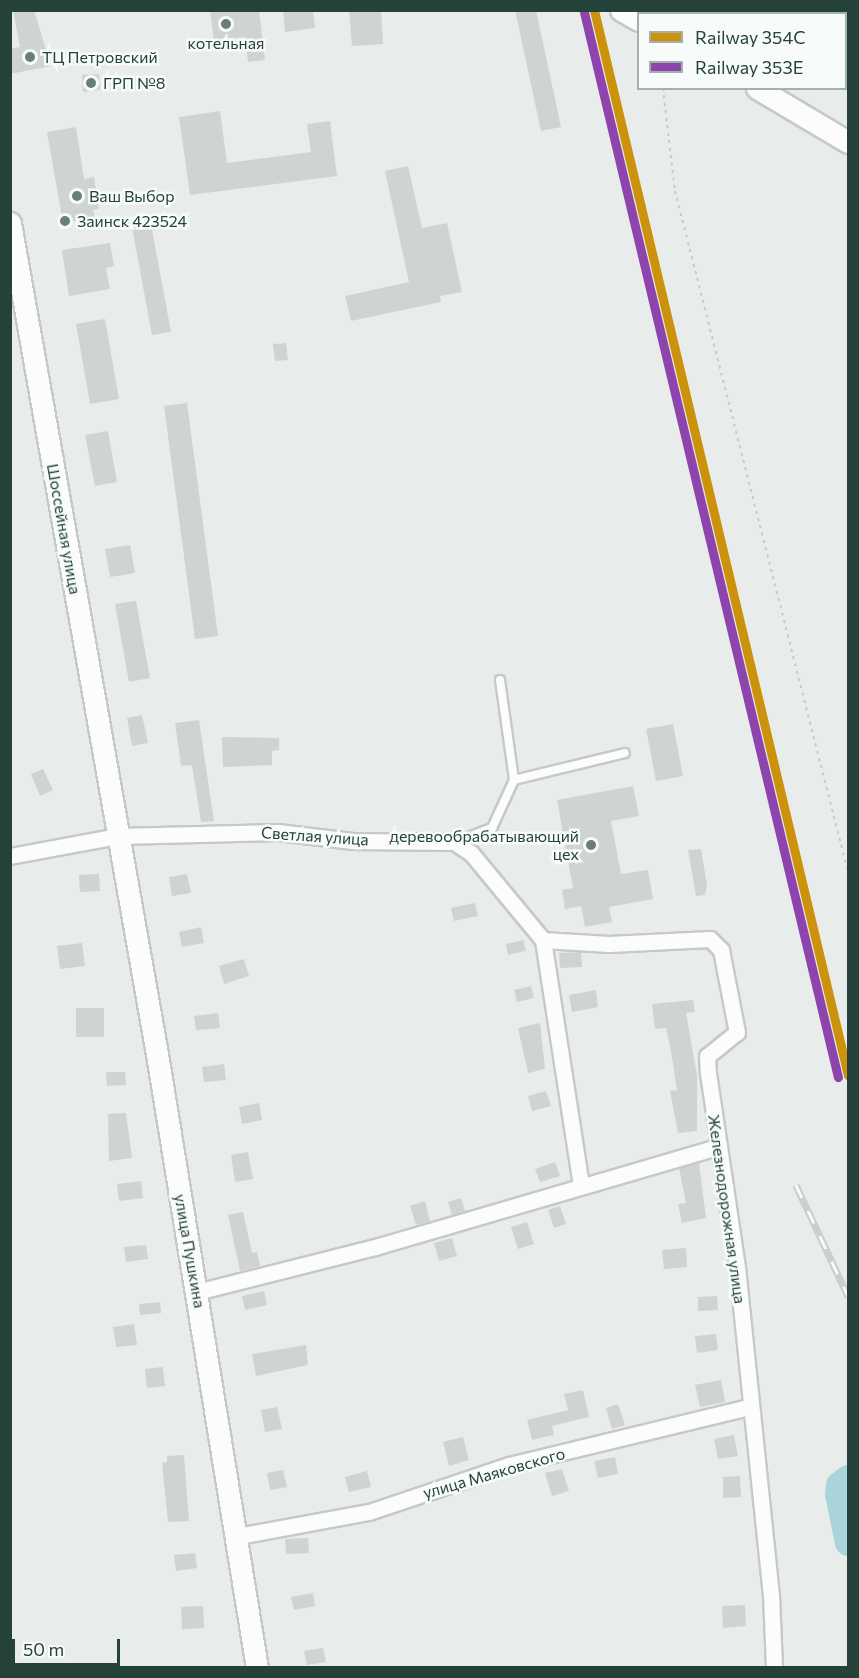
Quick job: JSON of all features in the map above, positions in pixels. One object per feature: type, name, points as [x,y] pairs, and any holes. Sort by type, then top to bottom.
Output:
[{"type":"main road","points":[[621,10],[637,19]]},
{"type":"main road","points":[[760,90],[849,142]]},
{"type":"main road","name":"Шоссейная улица","points":[[10,223],[118,836]]},
{"type":"main road","name":"улица Пушкина","points":[[118,836],[238,1536],[257,1668]]},
{"type":"street","name":"Светлая улица","points":[[10,856],[118,836],[278,832],[351,841],[454,842]]},
{"type":"street","points":[[454,842],[471,853],[543,940],[581,1185]]},
{"type":"street","name":"Железнодорожная улица","points":[[543,940],[609,944],[710,939],[721,950],[737,1032],[707,1056],[718,1147],[737,1267],[749,1407],[771,1595],[774,1668]]},
{"type":"street","points":[[197,1292],[375,1247],[581,1185],[718,1147]]},
{"type":"street","name":"улица Маяковского","points":[[238,1536],[369,1512],[509,1465],[749,1407]]},
{"type":"lane","points":[[454,842],[492,828],[514,780],[500,680]]},
{"type":"lane","points":[[514,780],[625,753]]},
{"type":"path","points":[[663,90],[675,191],[849,872]]},
{"type":"building","points":[[13,10],[34,10],[51,66],[10,74],[10,49],[20,47]]},
{"type":"building","points":[[210,10],[259,10],[265,60],[248,62],[245,37],[214,41]]},
{"type":"building","points":[[283,10],[313,10],[315,28],[285,32]]},
{"type":"building","points":[[349,10],[381,10],[383,44],[352,46]]},
{"type":"building","points":[[515,10],[536,10],[561,127],[541,131]]},
{"type":"building","name":"ГРП №8","points":[[99,74],[100,90],[83,92],[82,75]]},
{"type":"building","points":[[220,111],[227,163],[311,152],[307,124],[330,121],[337,176],[190,195],[179,117]]},
{"type":"building","points":[[76,127],[84,179],[94,177],[99,209],[93,210],[95,218],[63,223],[47,132]]},
{"type":"building","points":[[408,166],[422,228],[447,223],[462,292],[440,296],[441,302],[351,321],[345,296],[409,282],[385,171]]},
{"type":"building","points":[[150,219],[171,332],[152,335],[131,222]]},
{"type":"building","points":[[110,243],[114,266],[106,268],[110,289],[69,296],[62,250]]},
{"type":"building","points":[[105,319],[119,399],[90,404],[76,324]]},
{"type":"building","points":[[286,343],[288,360],[275,361],[273,344]]},
{"type":"building","points":[[187,403],[218,636],[195,639],[164,406]]},
{"type":"building","points":[[108,431],[117,482],[95,486],[85,435]]},
{"type":"building","points":[[130,545],[135,573],[110,577],[105,549]]},
{"type":"building","points":[[136,601],[150,678],[129,682],[115,604]]},
{"type":"building","points":[[142,715],[148,743],[132,746],[127,718]]},
{"type":"building","points":[[199,720],[214,821],[201,822],[192,765],[181,766],[175,723]]},
{"type":"building","points":[[673,724],[683,776],[656,781],[646,729]]},
{"type":"building","points":[[222,737],[279,738],[279,750],[272,751],[272,765],[223,767]]},
{"type":"building","points":[[43,769],[53,790],[40,796],[31,774]]},
{"type":"building","name":"деревообрабатывающий цех","points":[[633,786],[639,816],[611,821],[621,874],[648,870],[653,899],[609,907],[612,922],[585,927],[581,906],[565,909],[562,890],[573,888],[557,800]]},
{"type":"building","points":[[701,849],[707,885],[705,895],[696,896],[688,850]]},
{"type":"building","points":[[99,874],[100,891],[80,892],[79,875]]},
{"type":"building","points":[[187,874],[191,893],[172,896],[169,877]]},
{"type":"building","points":[[475,903],[478,916],[454,921],[451,908]]},
{"type":"building","points":[[201,927],[204,943],[182,947],[179,932]]},
{"type":"building","points":[[523,940],[526,951],[508,955],[506,944]]},
{"type":"building","points":[[82,943],[85,966],[60,969],[57,946]]},
{"type":"building","points":[[581,952],[582,967],[560,968],[559,953]]},
{"type":"building","points":[[244,959],[249,976],[224,984],[219,966]]},
{"type":"building","points":[[531,986],[534,998],[517,1002],[514,990]]},
{"type":"building","points":[[596,990],[598,1007],[572,1012],[569,995]]},
{"type":"building","points":[[693,1000],[695,1012],[686,1013],[697,1075],[697,1131],[678,1133],[670,1091],[677,1090],[671,1051],[666,1028],[655,1029],[652,1004]]},
{"type":"building","points":[[76,1008],[104,1008],[104,1037],[76,1037]]},
{"type":"building","points":[[218,1013],[220,1028],[196,1030],[194,1016]]},
{"type":"building","points":[[540,1023],[545,1069],[528,1073],[518,1028]]},
{"type":"building","points":[[224,1064],[226,1080],[204,1082],[202,1067]]},
{"type":"building","points":[[106,1072],[125,1072],[126,1085],[107,1086]]},
{"type":"building","points":[[546,1091],[551,1106],[532,1111],[528,1096]]},
{"type":"building","points":[[259,1103],[262,1120],[242,1124],[239,1107]]},
{"type":"building","points":[[126,1113],[132,1158],[109,1161],[108,1114]]},
{"type":"building","points":[[248,1152],[253,1179],[235,1182],[231,1155]]},
{"type":"building","points":[[555,1162],[560,1176],[540,1182],[535,1169]]},
{"type":"building","points":[[699,1163],[706,1218],[682,1223],[678,1204],[686,1203],[679,1168]]},
{"type":"building","points":[[141,1181],[143,1198],[119,1201],[117,1184]]},
{"type":"building","points":[[461,1198],[465,1211],[452,1215],[448,1202]]},
{"type":"building","points":[[425,1201],[430,1221],[416,1225],[410,1206]]},
{"type":"building","points":[[560,1206],[566,1224],[554,1228],[548,1210]]},
{"type":"building","points":[[243,1212],[252,1253],[257,1252],[260,1266],[240,1271],[228,1215]]},
{"type":"building","points":[[527,1222],[534,1244],[518,1249],[511,1227]]},
{"type":"building","points":[[452,1238],[457,1256],[439,1261],[434,1243]]},
{"type":"building","points":[[146,1245],[148,1259],[126,1262],[124,1247]]},
{"type":"building","points":[[686,1248],[687,1267],[664,1269],[662,1250]]},
{"type":"building","points":[[264,1291],[267,1305],[245,1310],[242,1296]]},
{"type":"building","points":[[717,1296],[718,1310],[698,1311],[698,1297]]},
{"type":"building","points":[[160,1302],[161,1313],[140,1315],[139,1304]]},
{"type":"building","points":[[134,1324],[137,1345],[116,1347],[113,1327]]},
{"type":"building","points":[[716,1334],[718,1350],[697,1353],[695,1336]]},
{"type":"building","points":[[306,1345],[308,1365],[256,1376],[252,1354]]},
{"type":"building","points":[[163,1367],[165,1386],[147,1388],[145,1369]]},
{"type":"building","points":[[721,1380],[725,1402],[700,1407],[695,1385]]},
{"type":"building","points":[[583,1390],[589,1417],[552,1426],[554,1435],[532,1440],[527,1420],[568,1410],[564,1394]]},
{"type":"building","points":[[618,1404],[625,1425],[612,1429],[606,1408]]},
{"type":"building","points":[[277,1407],[282,1429],[265,1432],[261,1410]]},
{"type":"building","points":[[734,1435],[738,1456],[718,1459],[714,1439]]},
{"type":"building","points":[[463,1437],[469,1460],[449,1466],[443,1442]]},
{"type":"building","points":[[184,1455],[189,1521],[168,1522],[162,1463],[167,1462],[167,1456]]},
{"type":"building","points":[[615,1457],[618,1474],[598,1478],[594,1461]]},
{"type":"building","points":[[562,1469],[569,1491],[552,1496],[545,1473]]},
{"type":"building","points":[[283,1470],[287,1487],[270,1490],[267,1473]]},
{"type":"building","points":[[367,1471],[371,1487],[349,1492],[345,1477]]},
{"type":"building","points":[[740,1476],[741,1497],[723,1498],[723,1477]]},
{"type":"building","points":[[308,1538],[309,1553],[286,1554],[285,1539]]},
{"type":"building","points":[[195,1553],[197,1568],[176,1571],[174,1555]]},
{"type":"building","points":[[313,1593],[315,1606],[294,1610],[291,1597]]},
{"type":"building","points":[[745,1605],[746,1626],[723,1628],[722,1606]]},
{"type":"building","points":[[203,1606],[204,1628],[182,1629],[181,1607]]},
{"type":"building","points":[[323,1648],[326,1662],[307,1665],[304,1651]]},
{"type":"waterway","points":[[848,1478],[839,1485],[838,1494],[848,1543]]},
{"type":"railway","points":[[796,1185],[848,1296]]},
{"type":"rail line","name":"354С","points":[[594,10],[848,1075]]},
{"type":"rail line","name":"353Е","points":[[584,12],[838,1077]]},
{"type":"place","name":"котельная","points":[[226,24]]},
{"type":"place","name":"ТЦ Петровский","points":[[30,57]]},
{"type":"place","name":"ГРП №8","points":[[91,83]]},
{"type":"place","name":"Ваш Выбор","points":[[77,196]]},
{"type":"place","name":"Заинск 423524","points":[[65,221]]},
{"type":"place","name":"деревообрабатывающий цех","points":[[591,845]]}]
